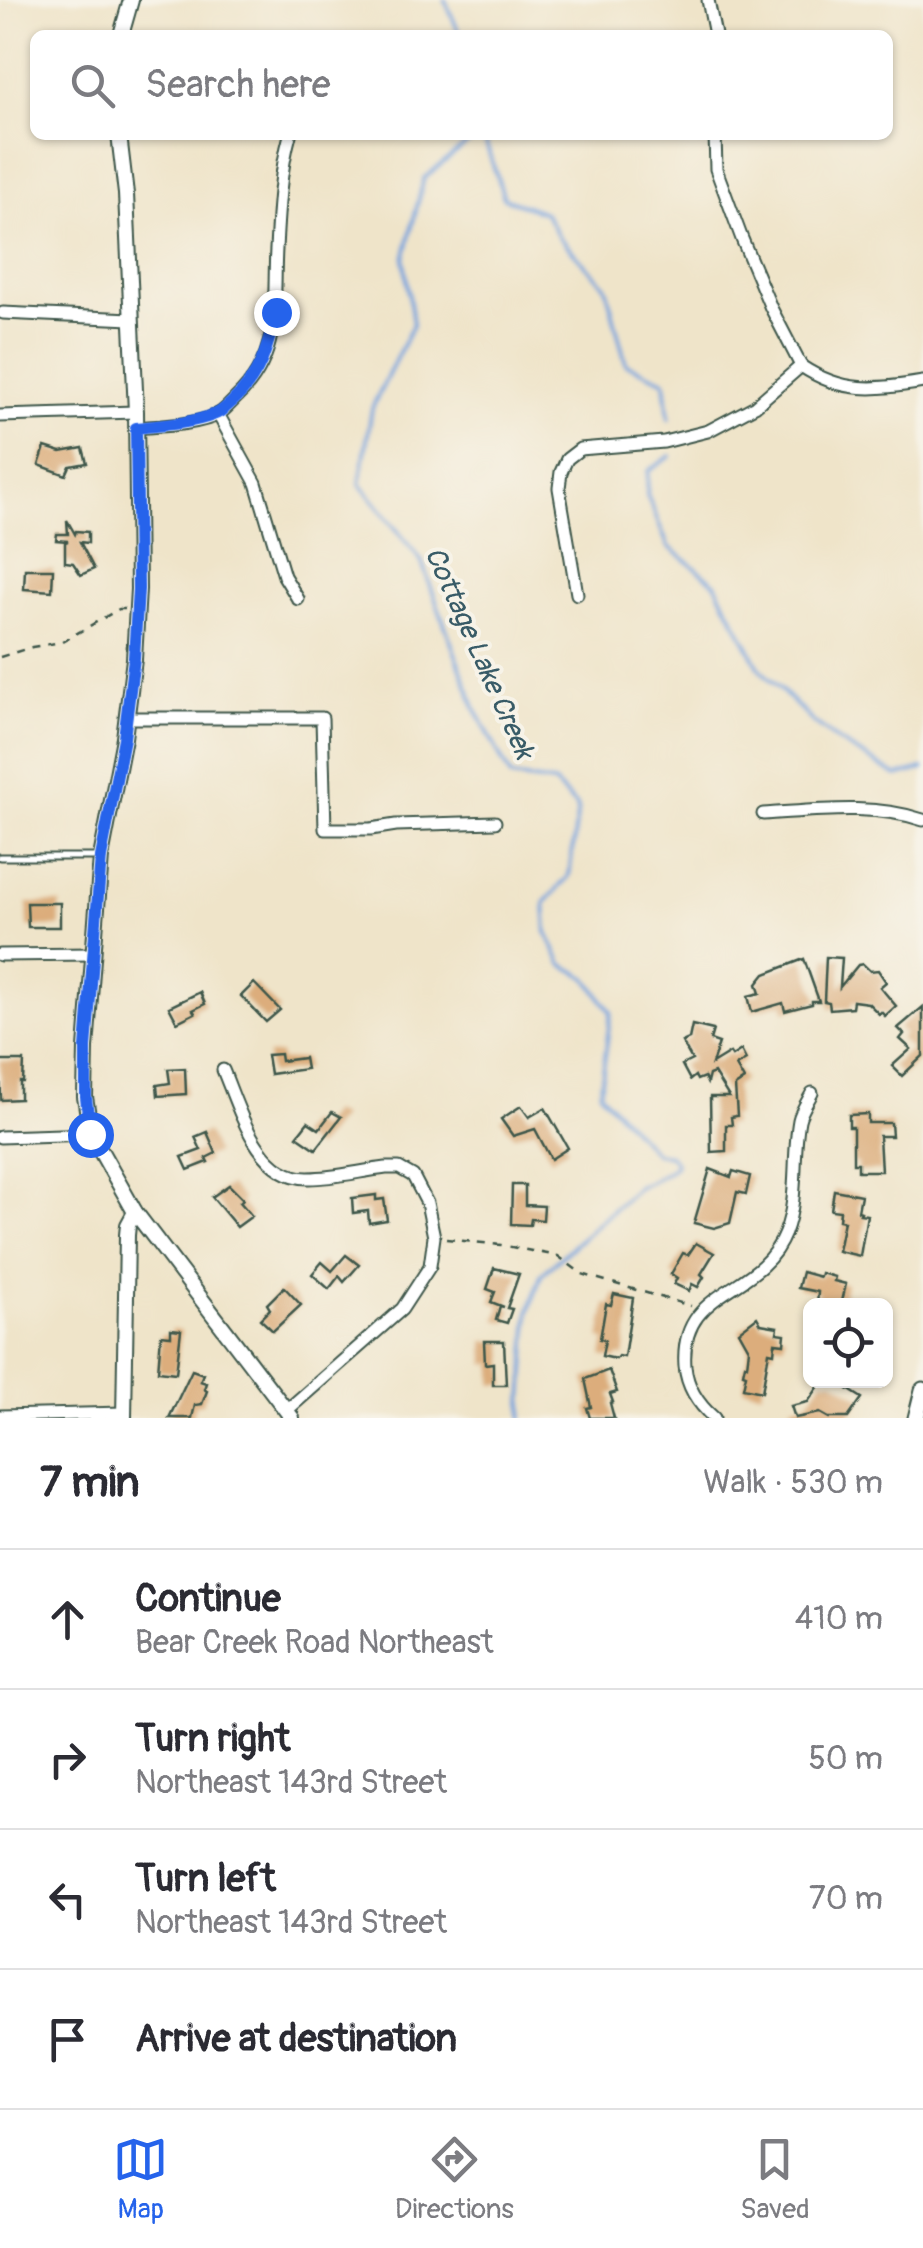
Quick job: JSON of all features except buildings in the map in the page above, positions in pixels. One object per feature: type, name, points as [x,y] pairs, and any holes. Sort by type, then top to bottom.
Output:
[{"type":"main road","points":[[916,1418],[923,1390]]},
{"type":"street","points":[[122,30],[131,0]]},
{"type":"street","points":[[708,0],[714,30]]},
{"type":"street","points":[[119,140],[126,194],[136,420],[137,610],[127,718],[101,857],[86,1048],[90,1134],[135,1212],[289,1415],[402,1309],[430,1266],[434,1238],[427,1202],[412,1176],[399,1168],[308,1178],[290,1176],[274,1168],[250,1136],[222,1070]]},
{"type":"street","points":[[0,416],[182,424],[218,414],[242,392],[266,353],[276,312],[276,249],[289,140]]},
{"type":"street","points":[[715,140],[716,169],[742,239],[770,308],[802,366],[821,379],[866,389],[923,382]]},
{"type":"street","points":[[3,314],[131,319]]},
{"type":"street","points":[[576,594],[559,488],[567,459],[595,446],[664,442],[708,431],[755,406],[802,366]]},
{"type":"street","points":[[218,414],[256,483],[284,576],[298,599]]},
{"type":"street","points":[[127,718],[322,718],[325,830],[496,822]]},
{"type":"street","points":[[763,814],[900,812],[923,820]]},
{"type":"street","points":[[0,955],[94,954]]},
{"type":"street","points":[[714,1418],[692,1392],[686,1374],[687,1331],[702,1309],[754,1274],[777,1250],[786,1231],[794,1194],[799,1116],[812,1093]]},
{"type":"street","points":[[0,1137],[90,1134]]},
{"type":"street","points":[[0,1416],[124,1415],[127,1235],[135,1212]]},
{"type":"lane","points":[[0,857],[101,857]]},
{"type":"path","points":[[0,657],[62,642],[119,609],[137,610]]},
{"type":"path","points":[[434,1238],[558,1256],[582,1274],[702,1309]]},
{"type":"waterway","name":"Cottage Lake Creek","points":[[445,0],[458,30]]},
{"type":"waterway","name":"Cottage Lake Creek","points":[[472,140],[424,178],[404,259],[413,324],[372,408],[360,484],[421,560],[476,710],[511,777],[554,783],[578,808],[569,876],[545,903],[547,933],[562,964],[587,978],[611,1012],[600,1093],[655,1153],[670,1155],[676,1164],[638,1187],[541,1275],[529,1312],[522,1418]]},
{"type":"waterway","points":[[485,140],[504,198],[545,213],[559,237],[606,287],[626,364],[665,381],[669,419]]},
{"type":"waterway","points":[[671,456],[648,471],[647,495],[668,546],[715,583],[760,669],[812,721],[840,742],[897,776],[923,769]]},
{"type":"route","points":[[90,1134],[86,1048],[96,905],[134,658],[138,589],[136,428],[182,424],[218,414],[257,371],[266,353],[276,312]]}]
